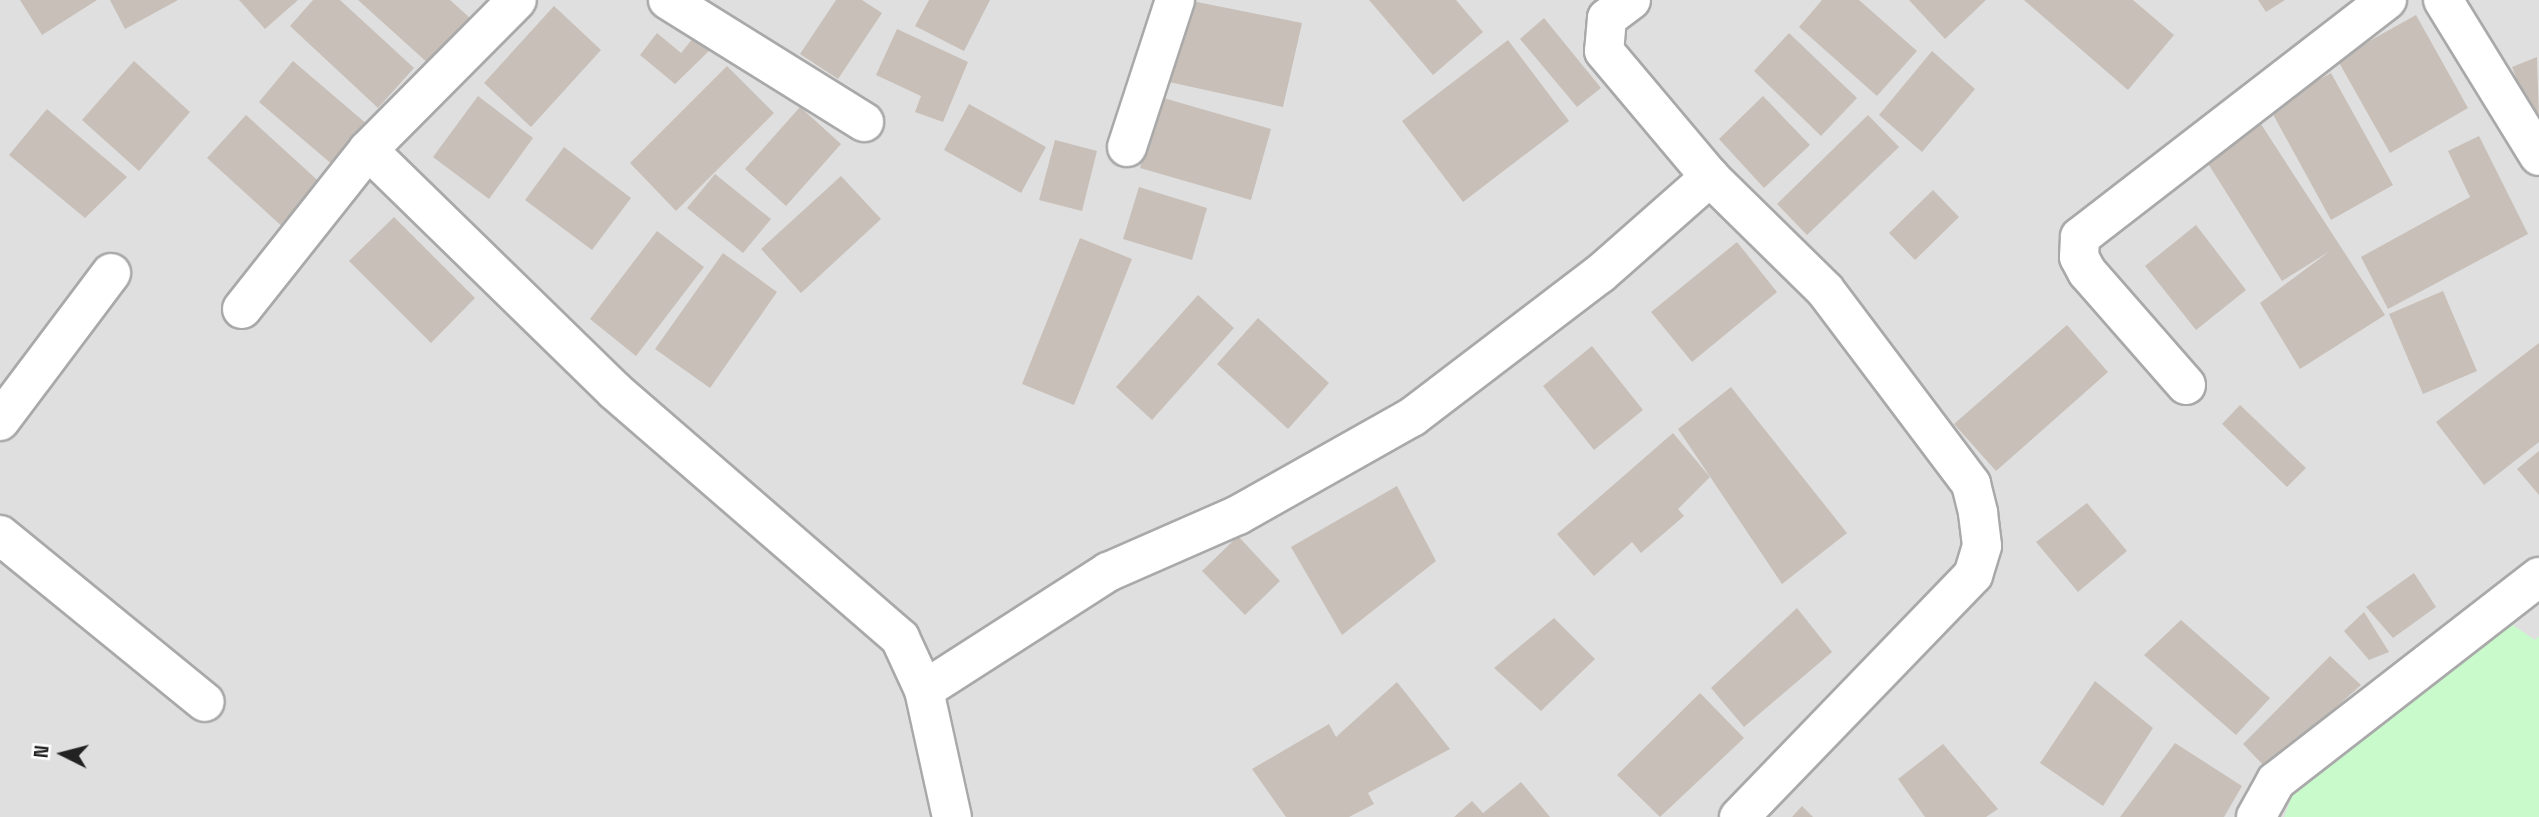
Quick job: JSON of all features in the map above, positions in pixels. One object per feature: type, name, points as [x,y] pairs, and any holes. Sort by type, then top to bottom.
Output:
[{"type":"street","points":[[242,309],[368,150],[517,0]]},
{"type":"street","points":[[668,0],[864,122]]},
{"type":"street","points":[[1127,147],[1174,0]]},
{"type":"street","points":[[1631,0],[1607,18],[1604,51],[1710,177],[1825,290],[1970,484],[1982,547],[1973,575],[1739,817]]},
{"type":"street","points":[[2186,385],[2087,272],[2079,257],[2080,237],[2387,0]]},
{"type":"street","points":[[2444,0],[2539,156]]},
{"type":"street","points":[[368,150],[615,391],[892,630],[924,690],[952,817]]},
{"type":"street","points":[[924,690],[1108,572],[1238,515],[1412,417],[1600,275],[1710,177]]},
{"type":"street","points":[[0,421],[111,273]]},
{"type":"street","points":[[0,535],[205,702]]},
{"type":"street","points":[[2256,817],[2276,781],[2539,577]]},
{"type":"shaded area","points":[[0,0],[2539,0],[2539,817],[0,817]]},
{"type":"green space","points":[[2492,611],[2535,640],[2539,636],[2539,817],[2284,817],[2293,793],[2323,772],[2332,756]]},
{"type":"building","points":[[20,0],[97,0],[42,35]]},
{"type":"building","points":[[110,0],[178,0],[125,29]]},
{"type":"building","points":[[239,0],[298,0],[265,29]]},
{"type":"building","points":[[313,0],[340,0],[414,68],[378,108],[290,26]]},
{"type":"building","points":[[358,0],[450,0],[470,18],[430,65]]},
{"type":"building","points":[[836,0],[862,0],[882,13],[838,79],[800,54]]},
{"type":"building","points":[[929,0],[990,0],[964,51],[915,26]]},
{"type":"building","points":[[1187,0],[1302,23],[1283,107],[1169,82]]},
{"type":"building","points":[[1369,0],[1456,0],[1483,32],[1433,75]]},
{"type":"building","points":[[1822,0],[1859,0],[1917,51],[1877,96],[1799,27]]},
{"type":"building","points":[[1909,0],[1986,0],[1945,39]]},
{"type":"building","points":[[2024,0],[2133,0],[2174,35],[2128,90]]},
{"type":"building","points":[[2258,0],[2285,0],[2266,12]]},
{"type":"building","points":[[554,6],[601,50],[531,127],[484,83]]},
{"type":"building","points":[[2416,15],[2468,108],[2390,153],[2337,59]]},
{"type":"building","points":[[1544,18],[1601,88],[1577,107],[1520,39]]},
{"type":"building","points":[[897,29],[968,62],[943,122],[915,112],[921,96],[876,75]]},
{"type":"building","points":[[657,33],[681,53],[694,37],[710,50],[675,84],[640,55]]},
{"type":"building","points":[[1789,33],[1857,98],[1821,136],[1754,71]]},
{"type":"building","points":[[1508,40],[1569,121],[1463,202],[1402,121]]},
{"type":"building","points":[[1932,51],[1975,89],[1922,152],[1879,115]]},
{"type":"building","points":[[2537,57],[2539,122],[2534,124],[2512,67]]},
{"type":"building","points":[[134,61],[190,112],[139,171],[82,120]]},
{"type":"building","points":[[293,61],[368,125],[334,166],[259,102]]},
{"type":"building","points":[[727,66],[774,113],[676,211],[630,163]]},
{"type":"building","points":[[2331,73],[2393,185],[2331,220],[2269,107]]},
{"type":"building","points":[[478,96],[533,138],[489,199],[433,157]]},
{"type":"building","points":[[1763,96],[1810,145],[1764,188],[1719,139]]},
{"type":"building","points":[[1160,97],[1271,129],[1251,200],[1140,168]]},
{"type":"building","points":[[969,104],[1046,147],[1021,193],[944,150]]},
{"type":"building","points":[[800,107],[841,144],[786,206],[745,169]]},
{"type":"building","points":[[47,109],[127,177],[85,218],[9,155]]},
{"type":"building","points":[[246,115],[325,187],[286,230],[207,158]]},
{"type":"building","points":[[1868,115],[1899,147],[1807,235],[1777,204]]},
{"type":"building","points":[[2257,118],[2385,315],[2300,369],[2260,303],[2330,251],[2282,281],[2202,154]]},
{"type":"building","points":[[2479,136],[2528,234],[2388,309],[2361,257],[2470,197],[2448,151]]},
{"type":"building","points":[[1055,140],[1097,151],[1082,211],[1039,200]]},
{"type":"building","points":[[564,147],[631,198],[592,250],[525,200]]},
{"type":"building","points":[[715,174],[771,219],[743,253],[687,208]]},
{"type":"building","points":[[841,176],[881,219],[801,293],[761,249]]},
{"type":"building","points":[[1139,187],[1207,208],[1192,260],[1123,239]]},
{"type":"building","points":[[1933,190],[1959,217],[1915,260],[1889,233]]},
{"type":"building","points":[[394,217],[475,298],[431,343],[349,261]]},
{"type":"building","points":[[2196,225],[2246,290],[2196,330],[2145,266]]},
{"type":"building","points":[[657,231],[704,267],[636,356],[590,319]]},
{"type":"building","points":[[1080,238],[1132,259],[1074,405],[1022,384]]},
{"type":"building","points":[[1737,242],[1777,292],[1692,362],[1651,312]]},
{"type":"building","points":[[723,253],[777,292],[710,388],[655,349]]},
{"type":"building","points":[[2443,291],[2477,371],[2423,394],[2389,314]]},
{"type":"building","points":[[1198,295],[1234,328],[1152,420],[1116,387]]},
{"type":"building","points":[[1258,318],[1329,383],[1288,429],[1217,364]]},
{"type":"building","points":[[2067,325],[2108,372],[1996,471],[1954,424]]},
{"type":"building","points":[[2539,343],[2539,442],[2484,485],[2436,422]]},
{"type":"building","points":[[1592,346],[1643,410],[1594,450],[1543,386]]},
{"type":"building","points":[[1731,387],[1847,533],[1782,584],[1678,429]]},
{"type":"building","points":[[2240,405],[2306,468],[2287,487],[2222,424]]},
{"type":"building","points":[[1673,433],[1710,477],[1678,509],[1684,516],[1641,553],[1632,542],[1594,576],[1557,534]]},
{"type":"building","points":[[2539,451],[2539,495],[2517,469]]},
{"type":"building","points":[[1397,486],[1436,561],[1342,635],[1291,547]]},
{"type":"building","points":[[2087,503],[2127,551],[2078,592],[2036,542]]},
{"type":"building","points":[[1238,536],[1280,581],[1245,615],[1202,571]]},
{"type":"building","points":[[2414,573],[2436,607],[2393,638],[2366,607]]},
{"type":"building","points":[[1797,608],[1832,652],[1744,727],[1711,688]]},
{"type":"building","points":[[2364,612],[2389,652],[2369,660],[2344,631]]},
{"type":"building","points":[[1554,618],[1595,659],[1541,711],[1494,668]]},
{"type":"building","points":[[2181,620],[2270,698],[2236,735],[2144,655]]},
{"type":"building","points":[[2330,656],[2361,685],[2267,769],[2243,744]]},
{"type":"building","points":[[2095,681],[2153,728],[2103,806],[2040,763]]},
{"type":"building","points":[[1397,682],[1450,749],[1368,793],[1374,804],[1349,817],[1286,817],[1252,769],[1329,724],[1336,737]]},
{"type":"building","points":[[1700,693],[1744,738],[1660,817],[1617,775]]},
{"type":"building","points":[[2175,743],[2242,786],[2224,817],[2120,817]]},
{"type":"building","points":[[1943,744],[1998,809],[1986,817],[1925,817],[1898,779]]},
{"type":"building","points":[[1521,782],[1550,817],[1454,817],[1472,801],[1483,813]]},
{"type":"building","points":[[1802,806],[1813,817],[1792,817]]}]
